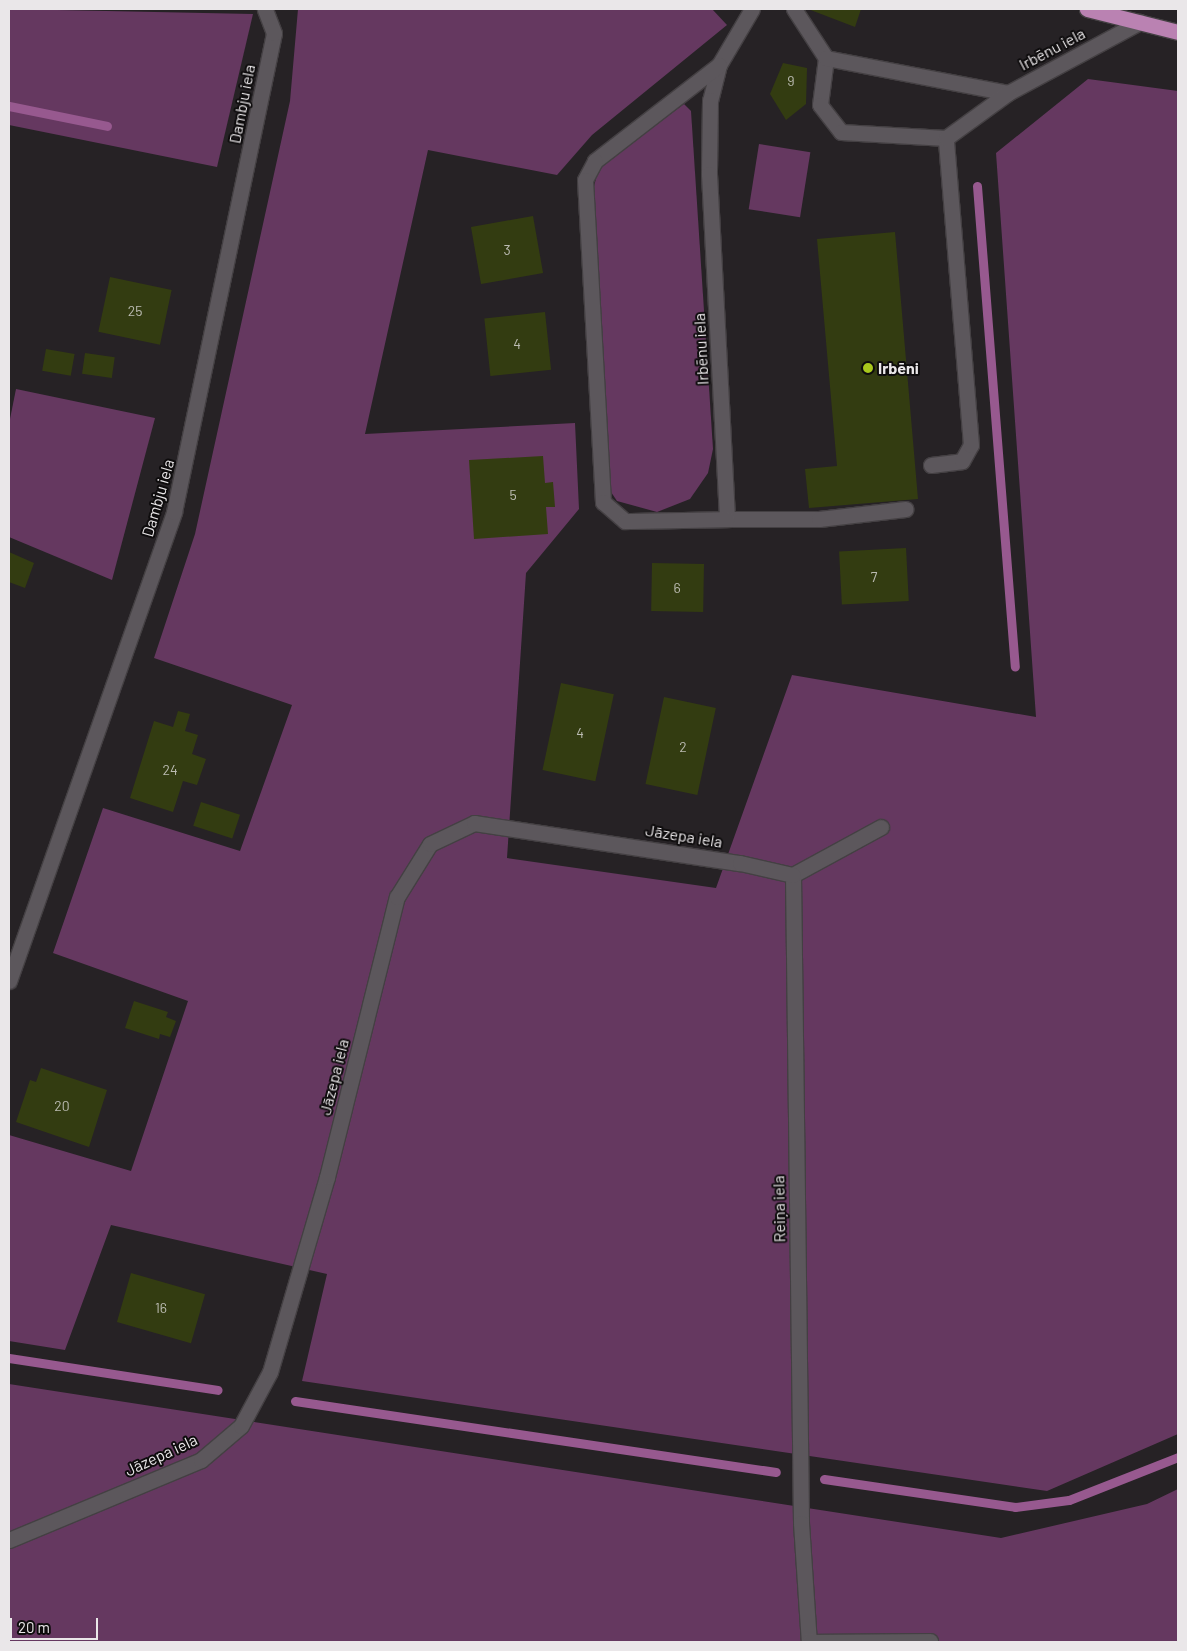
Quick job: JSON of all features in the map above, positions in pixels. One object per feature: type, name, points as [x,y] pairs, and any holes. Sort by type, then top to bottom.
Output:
[{"type":"highway","points":[[1087,9],[1178,32]]},
{"type":"street","name":"Dambju iela","points":[[9,981],[174,512],[274,33],[265,9]]},
{"type":"street","name":"Irbēnu iela","points":[[727,519],[709,174],[710,100],[719,65],[752,9]]},
{"type":"street","points":[[794,9],[826,58],[820,105],[840,132],[946,138],[971,444],[962,461],[931,465]]},
{"type":"street","name":"Irbēnu iela","points":[[946,138],[1008,93],[1140,22]]},
{"type":"street","points":[[826,58],[1008,93]]},
{"type":"street","points":[[719,65],[595,161],[586,180],[603,502],[625,521],[819,519],[905,509]]},
{"type":"street","name":"Jāzepa iela","points":[[9,1540],[201,1460],[241,1426],[270,1372],[327,1177],[397,897],[430,844],[474,823],[740,862],[792,875]]},
{"type":"street","points":[[792,875],[880,827]]},
{"type":"street","name":"Reiņa iela","points":[[792,875],[801,1523],[809,1642]]},
{"type":"street","points":[[809,1642],[930,1642]]},
{"type":"shaded area","points":[[9,9],[253,14],[217,167],[9,125]]},
{"type":"shaded area","points":[[298,9],[712,9],[727,25],[592,135],[557,175],[428,150],[365,434],[575,423],[579,509],[526,573],[507,858],[716,888],[792,675],[1036,717],[996,153],[1088,79],[1178,91],[1178,1434],[1047,1491],[302,1381],[327,1274],[111,1225],[65,1350],[9,1341],[9,1135],[131,1171],[188,1001],[53,953],[103,808],[240,851],[292,705],[154,658],[195,534],[290,101]]},
{"type":"shaded area","points":[[684,104],[691,111],[713,449],[708,473],[690,499],[657,512],[617,501],[611,492],[590,202],[599,167]]},
{"type":"shaded area","points":[[759,144],[810,152],[800,217],[749,209]]},
{"type":"shaded area","points":[[16,389],[155,418],[112,580],[9,537],[9,424]]},
{"type":"shaded area","points":[[9,1384],[1001,1538],[1147,1504],[1178,1489],[1178,1642],[9,1642]]},
{"type":"building","points":[[808,9],[861,9],[855,27]]},
{"type":"building","points":[[783,63],[807,68],[806,104],[786,120],[770,94]]},
{"type":"building","points":[[533,216],[543,273],[481,284],[471,227]]},
{"type":"building","name":"Irbēni","points":[[895,232],[918,499],[809,508],[805,469],[837,466],[817,239]]},
{"type":"building","points":[[110,277],[172,290],[160,345],[98,332]]},
{"type":"building","points":[[545,312],[551,370],[490,376],[484,318]]},
{"type":"building","points":[[46,349],[75,354],[71,376],[42,371]]},
{"type":"building","points":[[85,353],[115,357],[112,378],[82,374]]},
{"type":"building","points":[[543,456],[545,483],[553,482],[555,507],[546,507],[548,534],[474,539],[469,460]]},
{"type":"building","points":[[906,548],[909,601],[842,604],[839,552]]},
{"type":"building","points":[[9,552],[34,563],[25,588],[9,582]]},
{"type":"building","points":[[652,563],[704,564],[703,612],[651,611]]},
{"type":"building","points":[[561,683],[614,694],[595,781],[542,770]]},
{"type":"building","points":[[664,697],[716,708],[697,795],[645,784]]},
{"type":"building","points":[[178,711],[190,714],[185,731],[198,735],[192,754],[206,759],[197,785],[183,781],[173,812],[130,798],[154,721],[173,727]]},
{"type":"building","points":[[201,802],[240,815],[232,838],[193,826]]},
{"type":"building","points":[[134,1001],[168,1012],[166,1017],[176,1021],[170,1037],[160,1034],[159,1039],[125,1028]]},
{"type":"building","points":[[41,1068],[107,1090],[89,1147],[16,1122],[30,1080],[36,1082]]},
{"type":"building","points":[[131,1273],[205,1294],[191,1343],[117,1322]]},
{"type":"waterway","points":[[9,106],[107,126]]},
{"type":"waterway","points":[[977,186],[1015,667]]},
{"type":"waterway","points":[[9,1358],[218,1390]]},
{"type":"waterway","points":[[295,1401],[776,1472]]},
{"type":"waterway","points":[[824,1479],[1015,1507],[1069,1500],[1178,1457]]},
{"type":"place","name":"Irbēni","points":[[868,368]]}]
